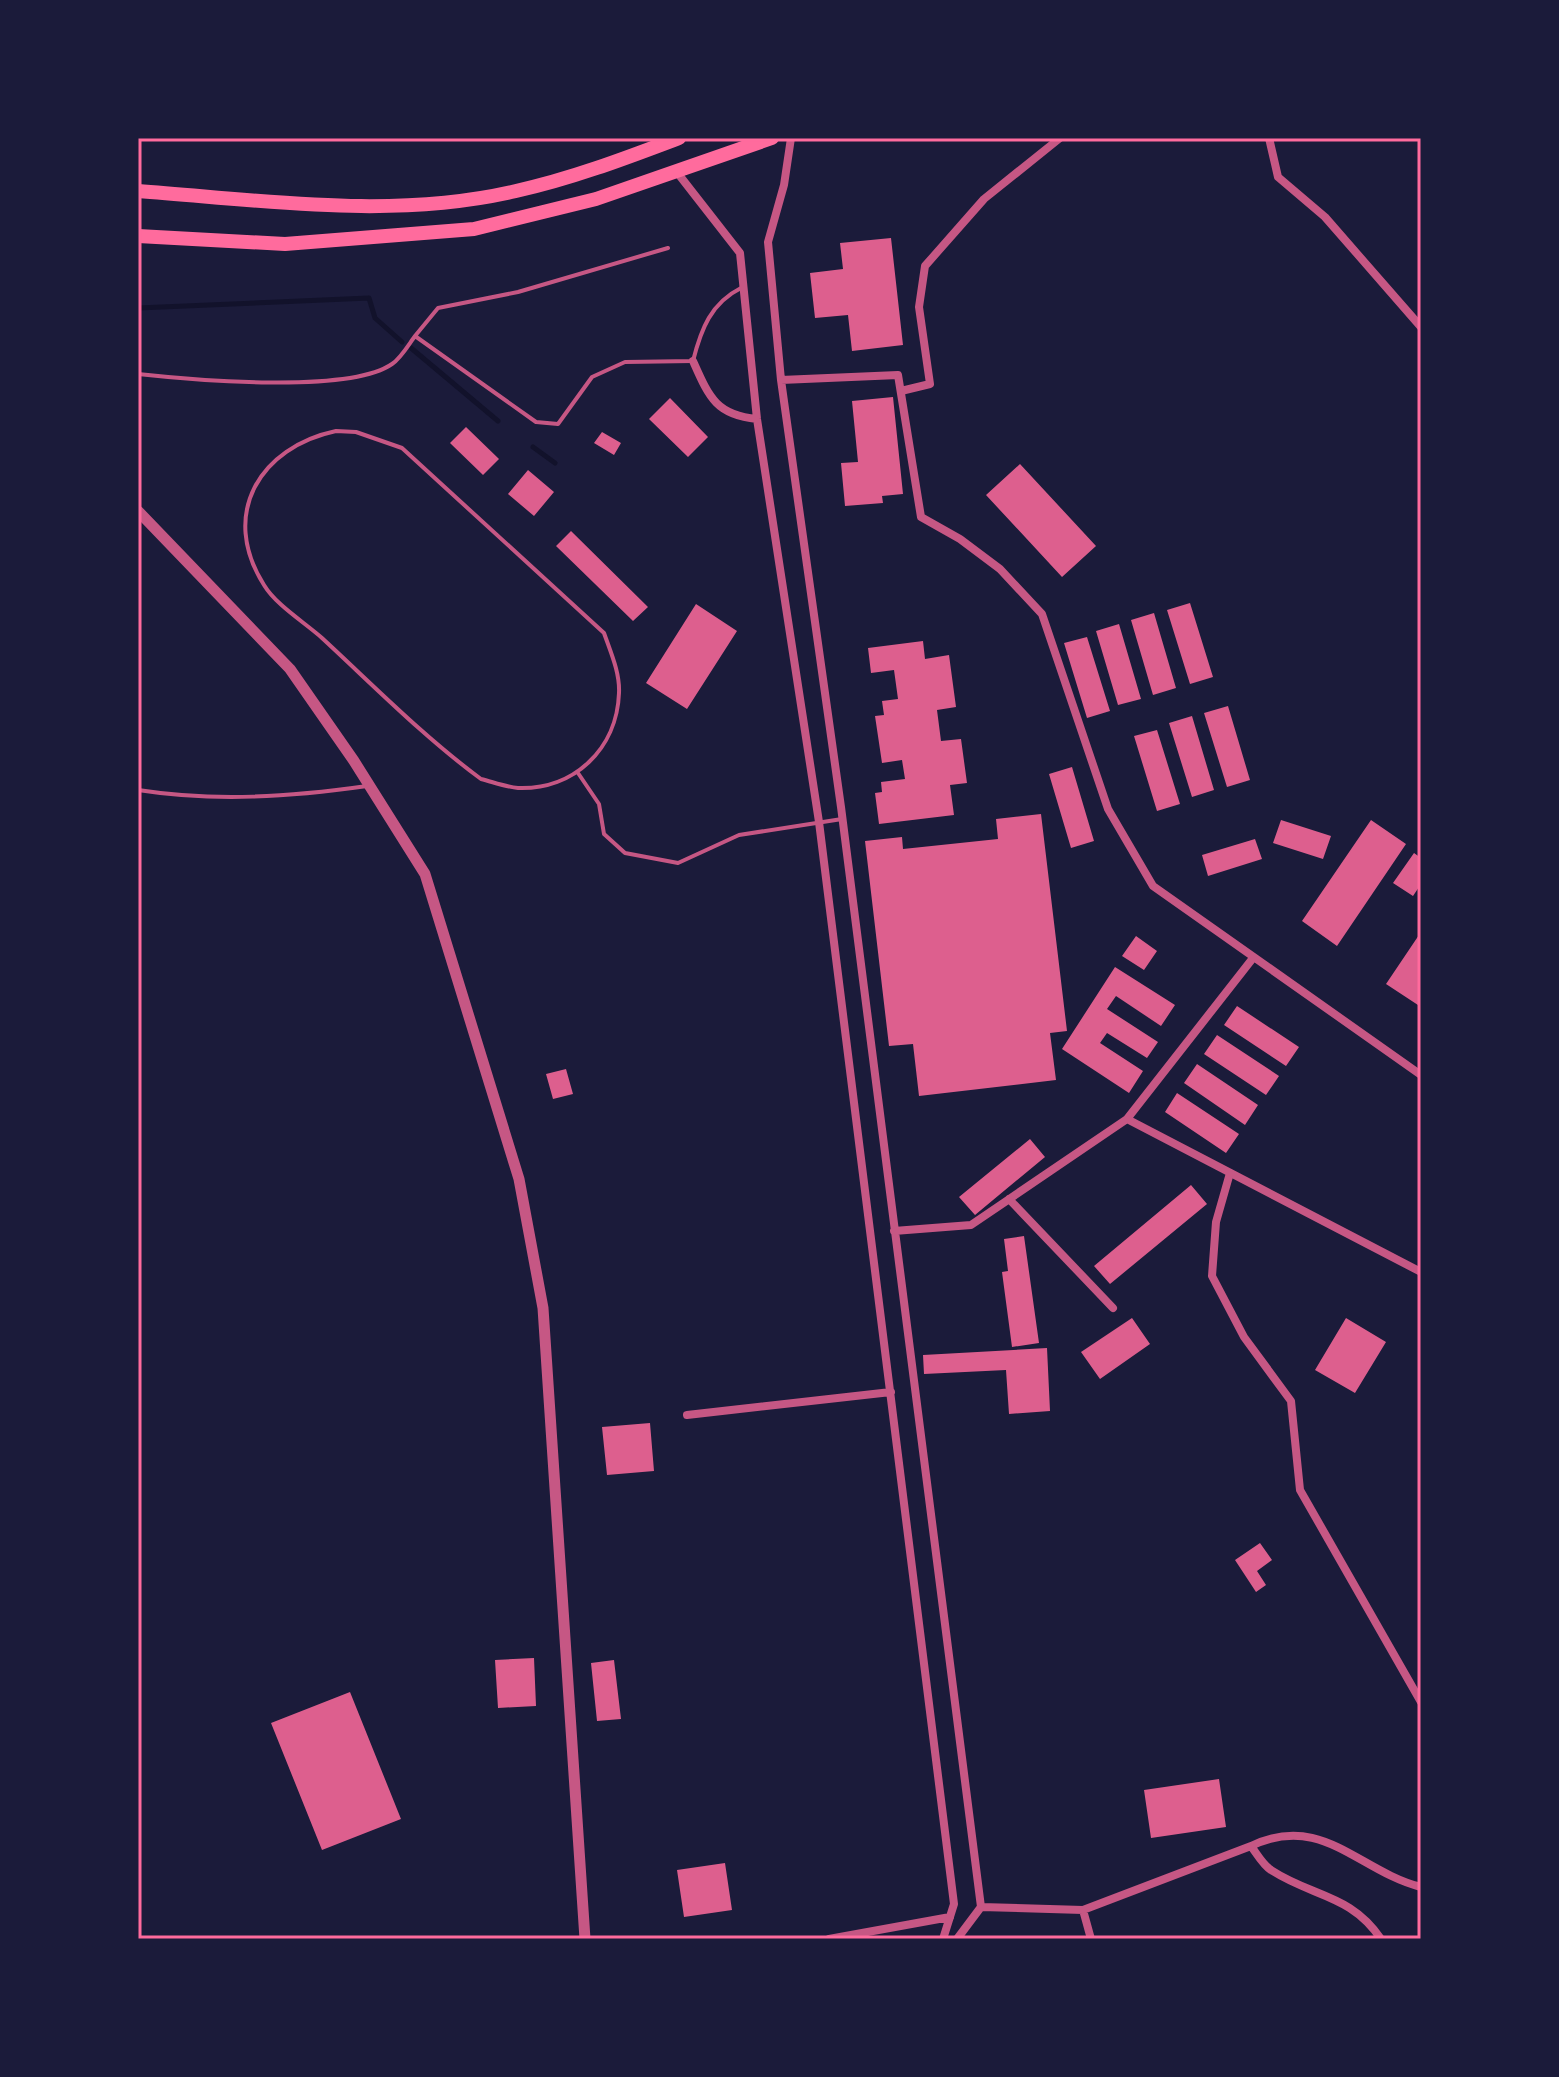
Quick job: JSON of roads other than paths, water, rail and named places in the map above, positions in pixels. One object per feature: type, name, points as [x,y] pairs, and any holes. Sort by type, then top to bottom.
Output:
[{"type":"main road","points":[[138,191],[333,206],[430,203],[515,192],[679,138]]},
{"type":"main road","points":[[138,236],[285,244],[474,229],[596,199],[772,138]]},
{"type":"street","points":[[791,138],[784,185],[768,242],[781,380],[842,819],[981,1907],[957,1939]]},
{"type":"street","points":[[901,391],[930,384],[919,307],[925,266],[984,199],[1060,138]]},
{"type":"street","points":[[1269,138],[1278,177],[1325,217],[1421,327]]},
{"type":"street","points":[[676,171],[740,253],[741,288],[757,419],[819,822],[954,1904],[943,1939]]},
{"type":"street","points":[[693,361],[709,398],[735,417],[757,419]]},
{"type":"street","points":[[781,380],[898,375],[921,517],[960,539],[1000,569],[1042,614],[1108,809],[1153,886],[1421,1075]]},
{"type":"street","points":[[138,511],[290,669],[370,786],[425,874],[519,1179],[541,1294],[585,1939]]},
{"type":"street","points":[[894,1231],[971,1225],[1127,1119],[1253,958]]},
{"type":"street","points":[[1127,1119],[1421,1272]]},
{"type":"street","points":[[1230,1173],[1216,1222],[1212,1276],[1244,1337],[1291,1401],[1300,1490],[1421,1702]]},
{"type":"street","points":[[1009,1199],[1113,1308]]},
{"type":"street","points":[[687,1415],[891,1392]]},
{"type":"street","points":[[981,1907],[1083,1910],[1269,1838],[1314,1836],[1385,1874],[1421,1887]]},
{"type":"street","points":[[1251,1846],[1269,1869],[1343,1901],[1364,1918],[1381,1939]]},
{"type":"street","points":[[1083,1910],[1091,1939]]},
{"type":"street","points":[[829,1939],[950,1917]]},
{"type":"lane","points":[[138,374],[221,384],[360,378],[394,363],[438,308],[518,292],[668,248]]},
{"type":"lane","points":[[415,336],[536,422],[558,424],[592,377],[625,362],[693,361],[700,330],[725,296],[741,288]]},
{"type":"lane","points":[[336,431],[382,439],[402,448],[604,633],[616,666],[619,691],[617,714],[608,743],[578,773],[542,786],[515,788],[481,779],[265,587],[246,539],[246,509],[259,477],[282,451],[307,437],[336,431]]},
{"type":"lane","points":[[578,773],[599,804],[604,834],[625,853],[678,863],[739,835],[842,819]]},
{"type":"lane","points":[[138,790],[225,797],[285,797],[370,786]]},
{"type":"waterway","points":[[138,308],[369,298],[375,318],[402,342]]},
{"type":"waterway","points":[[411,348],[498,421]]},
{"type":"waterway","points":[[533,447],[555,463]]}]
